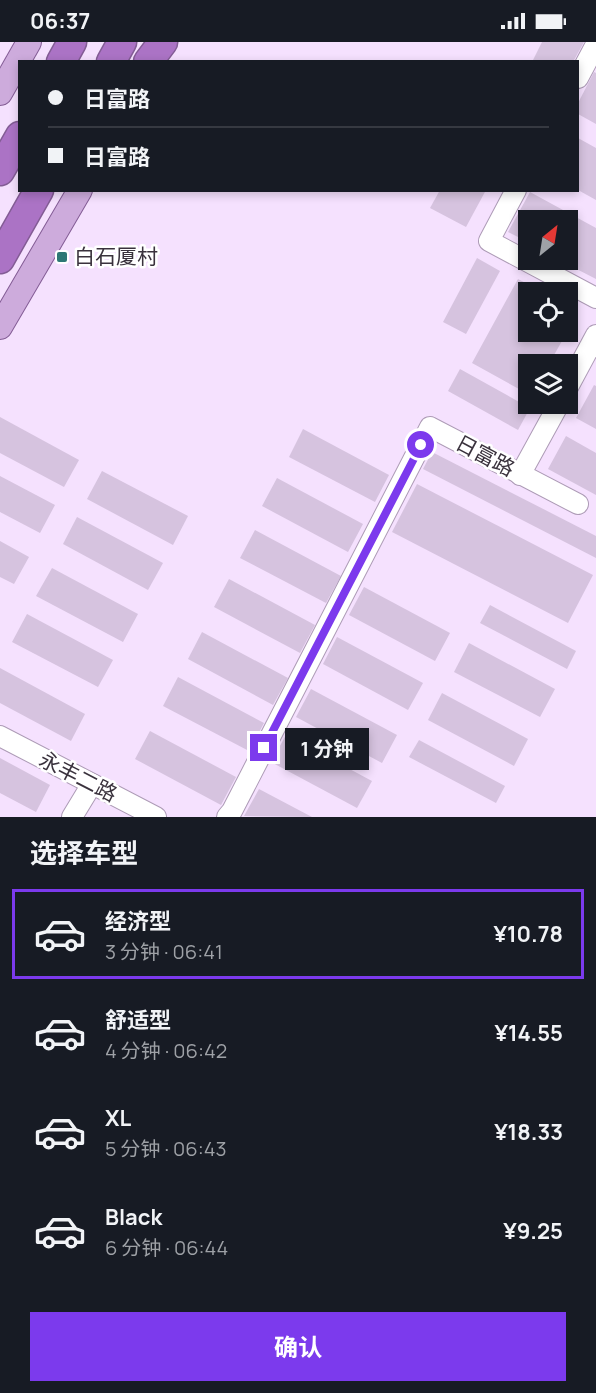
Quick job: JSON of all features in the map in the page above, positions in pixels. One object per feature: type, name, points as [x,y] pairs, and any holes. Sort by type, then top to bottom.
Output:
[{"type":"highway","points":[[112,60],[122,42]]},
{"type":"highway","points":[[150,60],[165,42]]},
{"type":"highway","points":[[0,171],[18,140]]},
{"type":"highway","points":[[0,259],[38,192]]},
{"type":"highway","points":[[25,215],[43,192]]},
{"type":"main road","points":[[18,60],[28,42]]},
{"type":"main road","points":[[157,60],[165,42]]},
{"type":"main road","points":[[0,93],[18,60]]},
{"type":"main road","points":[[0,327],[79,192]]},
{"type":"street","points":[[0,71],[28,42]]},
{"type":"street","points":[[579,76],[594,48]]},
{"type":"street","points":[[515,192],[489,241],[596,298]]},
{"type":"street","points":[[578,369],[596,335]]},
{"type":"street","points":[[520,475],[554,414]]},
{"type":"street","name":"日富路","points":[[227,817],[430,427],[578,504]]},
{"type":"street","name":"永丰二路","points":[[0,736],[156,817]]},
{"type":"street","points":[[72,817],[92,784]]},
{"type":"building","points":[[542,42],[584,42],[574,60],[533,60]]},
{"type":"building","points":[[594,72],[596,73],[596,124],[579,115],[579,101]]},
{"type":"building","points":[[579,139],[596,148],[596,200],[579,191]]},
{"type":"building","points":[[439,192],[485,192],[466,227],[430,208]]},
{"type":"building","points":[[530,192],[563,210],[520,210]]},
{"type":"building","points":[[518,214],[518,237],[508,232]]},
{"type":"building","points":[[578,218],[596,228],[596,279],[578,270]]},
{"type":"building","points":[[477,258],[500,271],[466,334],[443,322]]},
{"type":"building","points":[[518,279],[524,282],[518,282],[518,342],[561,342],[555,354],[518,354],[518,388],[472,363]]},
{"type":"building","points":[[460,369],[518,401],[518,414],[527,414],[518,430],[448,391]]},
{"type":"building","points":[[594,385],[596,386],[596,429],[576,418]]},
{"type":"building","points":[[0,417],[79,460],[64,487],[0,453]]},
{"type":"building","points":[[303,429],[389,475],[375,502],[289,457]]},
{"type":"building","points":[[566,436],[596,453],[596,495],[548,469]]},
{"type":"building","points":[[432,452],[596,536],[596,558],[423,469]]},
{"type":"building","points":[[102,471],[188,516],[173,545],[87,499]]},
{"type":"building","points":[[0,476],[55,505],[40,533],[0,512]]},
{"type":"building","points":[[277,478],[363,524],[348,552],[262,506]]},
{"type":"building","points":[[417,484],[593,575],[568,623],[392,532]]},
{"type":"building","points":[[77,517],[163,563],[148,590],[63,544]]},
{"type":"building","points":[[255,530],[341,576],[326,603],[240,558]]},
{"type":"building","points":[[0,541],[29,557],[14,584],[0,577]]},
{"type":"building","points":[[52,568],[138,614],[123,642],[36,596]]},
{"type":"building","points":[[229,579],[315,625],[300,653],[214,607]]},
{"type":"building","points":[[364,587],[450,633],[435,661],[349,615]]},
{"type":"building","points":[[490,605],[576,651],[567,669],[480,623]]},
{"type":"building","points":[[27,614],[113,660],[98,687],[12,642]]},
{"type":"building","points":[[202,632],[288,678],[273,705],[188,659]]},
{"type":"building","points":[[337,637],[423,683],[408,710],[323,664]]},
{"type":"building","points":[[469,643],[555,689],[540,717],[454,672]]},
{"type":"building","points":[[0,668],[85,714],[71,741],[0,703]]},
{"type":"building","points":[[178,677],[264,723],[249,751],[163,706]]},
{"type":"building","points":[[311,689],[397,735],[382,763],[296,717]]},
{"type":"building","points":[[442,693],[528,739],[514,766],[428,720]]},
{"type":"building","points":[[150,731],[236,777],[221,805],[135,759]]},
{"type":"building","points":[[286,735],[372,781],[357,808],[271,762]]},
{"type":"building","points":[[419,740],[505,786],[496,803],[409,757]]},
{"type":"building","points":[[0,758],[50,785],[36,812],[0,793]]},
{"type":"building","points":[[259,789],[312,817],[244,816]]},
{"type":"place","name":"白石厦村","points":[[62,257]]},
{"type":"route","points":[[264,748],[421,445]]}]
